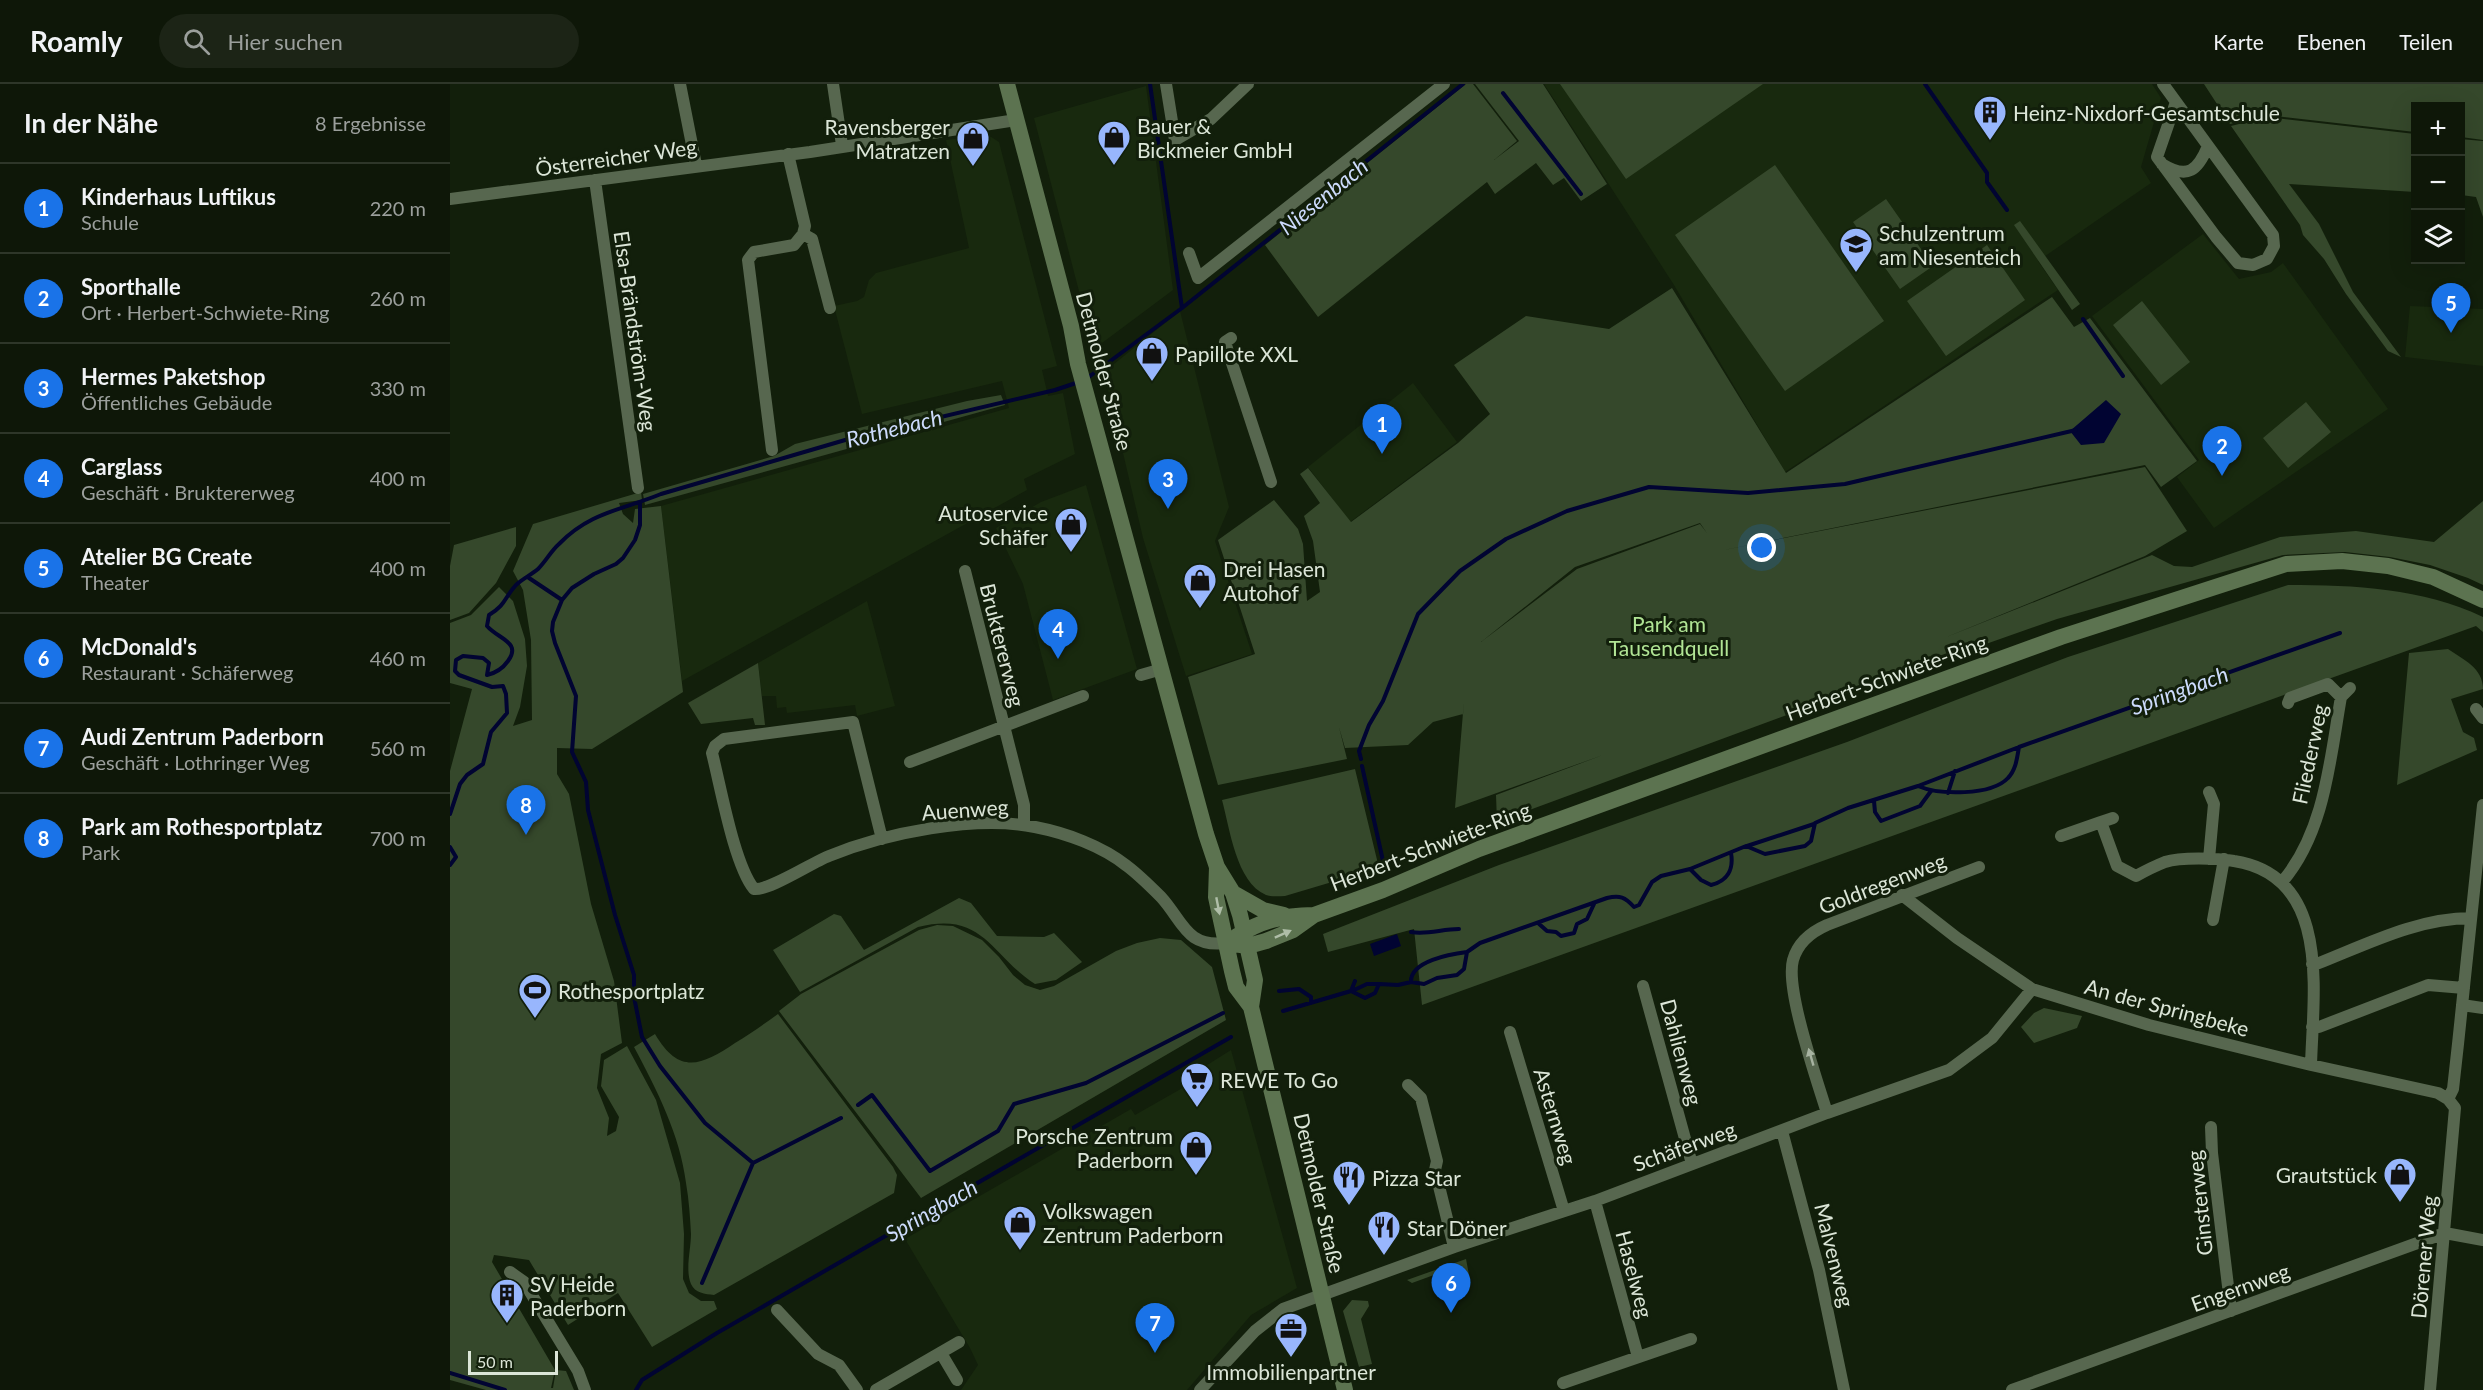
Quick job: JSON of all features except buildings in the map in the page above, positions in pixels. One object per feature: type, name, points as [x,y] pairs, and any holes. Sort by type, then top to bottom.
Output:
[{"type":"main road","name":"Detmolder Straße","points":[[1007,84],[1083,380],[1216,867],[1216,897],[1236,987],[1251,1007]]},
{"type":"main road","name":"Herbert-Schwiete-Ring","points":[[1226,943],[1246,939],[1266,941],[1293,930],[1314,915],[1383,890],[1479,849],[2061,637],[2286,564],[2342,561],[2388,566],[2433,577],[2483,600]]},
{"type":"main road","name":"Detmolder Straße","points":[[1216,867],[1233,893],[1246,939],[1255,980],[1251,1007],[1345,1390]]},
{"type":"main road","points":[[1233,893],[1263,910],[1285,916]]},
{"type":"main road","name":"Herbert-Schwiete-Ring","points":[[1246,939],[1260,922],[1285,916],[1314,915]]},
{"type":"street","points":[[680,84],[696,165]]},
{"type":"street","points":[[833,84],[842,146]]},
{"type":"street","points":[[1166,84],[1175,140],[1211,118],[1248,84]]},
{"type":"street","points":[[1189,253],[1198,278],[1444,84]]},
{"type":"street","points":[[2163,84],[2273,235],[2274,246],[2267,259],[2253,265],[2238,263],[2161,164],[2157,157],[2176,102]]},
{"type":"street","name":"Österreicher Weg","points":[[450,199],[788,154],[1016,120]]},
{"type":"street","points":[[2161,164],[2170,169],[2189,172],[2198,167],[2208,146]]},
{"type":"street","points":[[772,450],[748,260],[754,252],[794,245],[803,234],[805,226],[788,154]]},
{"type":"street","name":"Elsa-Brändström-Weg","points":[[595,180],[638,488]]},
{"type":"street","points":[[803,234],[812,239],[830,308]]},
{"type":"street","points":[[1231,338],[1225,342],[1271,483]]},
{"type":"street","name":"Bruktererweg","points":[[965,571],[1024,805],[1024,825]]},
{"type":"street","points":[[1141,675],[1162,669]]},
{"type":"street","name":"Fliederweg","points":[[2282,882],[2306,842],[2324,795],[2345,693],[2328,684],[2290,698],[2288,703]]},
{"type":"street","name":"Bruktererweg","points":[[910,762],[1083,696]]},
{"type":"street","name":"Auenweg","points":[[882,839],[853,722],[742,736],[718,742],[712,753],[738,855],[746,879],[754,889],[768,888],[789,874],[829,856],[882,839],[951,826],[983,823],[1024,825],[1066,836],[1125,864],[1161,898],[1194,939],[1212,945],[1226,943]]},
{"type":"street","points":[[2208,860],[2214,804],[2209,792]]},
{"type":"street","name":"Dörener Weg","points":[[2430,1390],[2455,1108],[2448,1099],[2453,1089],[2471,918],[2480,874],[2483,805]]},
{"type":"street","points":[[2061,836],[2107,820],[2117,866],[2136,876],[2167,861],[2224,859],[2259,867],[2282,882],[2304,915],[2309,930],[2312,964],[2311,1065]]},
{"type":"street","points":[[2213,920],[2224,859]]},
{"type":"street","name":"Goldregenweg","points":[[1827,1113],[1794,995],[1791,978],[1793,959],[1810,933],[1902,895],[1979,867]]},
{"type":"street","name":"An der Springbeke","points":[[1902,895],[1958,938],[2032,989],[2149,1025],[2311,1065],[2402,1084],[2448,1099]]},
{"type":"street","points":[[2312,964],[2390,934],[2447,918],[2471,918]]},
{"type":"street","points":[[2312,1027],[2319,1027],[2428,985],[2464,988]]},
{"type":"street","name":"Dahlienweg","points":[[1643,986],[1692,1164]]},
{"type":"street","name":"Schäferweg","points":[[1200,1390],[1255,1330],[1283,1309],[1454,1247],[1595,1201],[1827,1113],[1949,1070],[1992,1038],[2032,989]]},
{"type":"street","points":[[2462,1005],[2483,1008]]},
{"type":"street","name":"Asternweg","points":[[1510,1032],[1564,1211]]},
{"type":"street","points":[[1408,1085],[1421,1098],[1437,1161],[1435,1170],[1454,1247]]},
{"type":"street","name":"Ginsterweg","points":[[2211,1127],[2230,1311]]},
{"type":"street","name":"Malvenweg","points":[[1782,1131],[1819,1270],[1844,1390]]},
{"type":"street","name":"Haselweg","points":[[1595,1201],[1638,1357]]},
{"type":"street","points":[[2445,1233],[2483,1240]]},
{"type":"street","name":"Engernweg","points":[[2012,1390],[2445,1233]]},
{"type":"street","points":[[510,1272],[524,1282],[578,1371],[585,1390]]},
{"type":"street","points":[[777,1311],[818,1354],[839,1365],[856,1390]]},
{"type":"street","points":[[1563,1383],[1691,1339]]},
{"type":"street","points":[[876,1390],[959,1342]]},
{"type":"street","points":[[941,1353],[957,1380]]},
{"type":"shaded area","name":"Schulzentrum am Niesenteich","points":[[1544,84],[2152,84],[2161,98],[2141,167],[2151,183],[2038,261],[2058,290],[1785,472],[1674,285]]},
{"type":"shaded area","points":[[1146,86],[1173,290],[1094,349],[1034,118]]},
{"type":"shaded area","points":[[988,135],[999,142],[1057,366],[1042,370],[1048,396],[1063,393],[1075,454],[1024,479],[1027,490],[682,681],[661,506],[1009,408],[1002,381],[862,414],[834,306],[857,301],[864,297],[869,280],[876,273],[969,248],[946,140]]},
{"type":"shaded area","points":[[2203,234],[2239,279],[2271,272],[2283,263],[2388,409],[2214,528],[2177,477],[2199,460],[2092,316]]},
{"type":"shaded area","points":[[2410,306],[2483,309],[2483,366],[2405,357]]},
{"type":"shaded area","points":[[1180,311],[1229,507],[1215,541],[1252,654],[1186,676],[1143,538],[1104,372]]},
{"type":"shaded area","points":[[1413,383],[1457,442],[1350,522],[1308,467]]},
{"type":"shaded area","points":[[2106,400],[2121,414],[2104,443],[2081,445],[2070,431]]},
{"type":"shaded area","points":[[1086,485],[1137,669],[1053,700],[1023,584],[996,528],[1041,502]]},
{"type":"shaded area","points":[[867,601],[895,706],[857,716],[855,705],[787,713],[786,707],[777,708],[776,696],[762,696],[758,663]]},
{"type":"shaded area","points":[[1397,934],[1401,946],[1374,956],[1370,944]]},
{"type":"shaded area","points":[[1231,1050],[1297,1288],[1251,1315],[1187,1390],[961,1390],[978,1365],[905,1239],[1131,1109],[1135,1115],[1200,1078],[1196,1072]]},
{"type":"green space","points":[[1466,84],[1473,84],[1517,141],[1494,160],[1519,141],[1475,84],[1543,84],[1607,184],[1581,201],[1564,178],[1553,185],[1536,163],[1495,194],[1487,182],[1318,317],[1265,245]]},
{"type":"green space","points":[[1560,84],[1763,84],[1626,179]]},
{"type":"green space","points":[[2204,84],[2483,84],[2483,140],[2465,138],[2465,102],[2411,102],[2411,132],[2267,115],[2230,124]]},
{"type":"green space","points":[[2267,117],[2411,134],[2411,192],[2289,184],[2319,224],[2353,292],[2401,357],[2388,351],[2346,294],[2324,259],[2303,235],[2300,225],[2231,126]]},
{"type":"green space","points":[[2465,139],[2483,141],[2483,217],[2476,197],[2465,196]]},
{"type":"green space","points":[[1775,165],[1884,321],[1785,391],[1675,235]]},
{"type":"green space","points":[[1886,199],[1933,266],[1900,289],[1853,222]]},
{"type":"green space","points":[[2020,221],[2080,304],[2072,310],[2014,225]]},
{"type":"green space","points":[[1987,245],[2025,300],[1946,356],[1907,301]]},
{"type":"green space","name":"Park am Tausendquell","points":[[1672,288],[1786,473],[2052,297],[2074,327],[2090,318],[2197,461],[2161,487],[2145,465],[1719,551],[2145,467],[2187,531],[2145,556],[1944,638],[2152,555],[2174,566],[2192,567],[2280,537],[2356,531],[2434,542],[2483,501],[2483,585],[2430,565],[2390,557],[2345,552],[2283,555],[2057,619],[1833,698],[1497,822],[1496,795],[1603,755],[1455,808],[1463,714],[1433,722],[1408,745],[1345,748],[1339,727],[1347,759],[1218,785],[1188,677],[1255,654],[1218,540],[1274,500],[1298,529],[1303,544],[1307,601],[1320,592],[1313,541],[1304,516],[1320,503],[1300,474],[1308,468],[1351,522],[1458,443],[1490,414],[1454,365],[1526,316],[1609,329]],"holes":[[[1700,523],[1707,533],[1700,524],[1577,569],[1481,642],[1575,567]]]},
{"type":"green space","points":[[2142,301],[2190,362],[2161,385],[2113,325]]},
{"type":"green space","points":[[1001,395],[1005,405],[645,505],[643,494],[774,456],[795,444],[967,401]]},
{"type":"green space","points":[[2306,402],[2331,432],[2288,468],[2263,438]]},
{"type":"green space","points":[[641,492],[642,500],[619,503],[623,514],[633,523],[635,509],[661,506],[683,692],[592,749],[557,748],[557,774],[569,794],[591,904],[614,981],[622,1043],[601,1054],[597,1088],[609,1118],[607,1136],[616,1131],[619,1117],[601,1086],[604,1060],[627,1046],[656,1100],[680,1183],[684,1234],[683,1279],[689,1293],[701,1301],[714,1301],[717,1309],[652,1347],[618,1293],[568,1325],[529,1260],[494,1255],[492,1262],[555,1370],[551,1388],[553,1388],[556,1370],[566,1371],[574,1390],[486,1390],[450,1380],[450,771],[472,689],[450,683],[450,623],[471,615],[499,587],[513,601],[525,639],[527,666],[520,707],[513,726],[532,720],[531,640],[523,590],[513,571],[533,524]]},
{"type":"green space","points":[[516,527],[516,546],[496,583],[469,613],[450,620],[450,566],[454,545]]},
{"type":"green space","points":[[2288,585],[2363,587],[2412,594],[2460,607],[2483,617],[2483,632],[2476,626],[1422,1005],[1414,929],[1328,952],[1323,934],[1499,865],[1847,742],[2068,657]]},
{"type":"green space","points":[[2448,649],[2472,665],[2480,675],[2483,689],[2451,699],[2463,732],[2474,738],[2477,750],[2397,785],[2409,653]]},
{"type":"green space","points":[[758,663],[765,725],[755,725],[753,718],[701,724],[688,703]]},
{"type":"green space","points":[[1355,769],[1379,868],[1285,896],[1268,896],[1256,888],[1241,867],[1222,800]]},
{"type":"green space","points":[[959,898],[971,903],[997,936],[1044,937],[1054,933],[1082,962],[1056,980],[1035,984],[972,930],[958,925],[940,924],[918,927],[800,992],[773,950],[834,914],[841,916],[864,950]]},
{"type":"green space","points":[[937,925],[953,926],[982,940],[1013,975],[1025,985],[1040,990],[1054,986],[1116,951],[1137,943],[1160,938],[1181,940],[1212,967],[1226,1020],[921,1198],[779,1011],[801,994],[919,930]]},
{"type":"green space","points":[[2044,1008],[2082,1016],[2077,1028],[2034,1043],[2021,1027],[2034,1013]]},
{"type":"green space","points":[[778,1014],[893,1167],[897,1175],[894,1193],[714,1295],[704,1293],[695,1289],[689,1278],[691,1234],[689,1208],[679,1148],[659,1096],[634,1047],[655,1034],[673,1056],[682,1061],[701,1061],[723,1051]]},
{"type":"green space","points":[[1466,1259],[1470,1280],[1465,1281],[1461,1274],[1445,1271],[1412,1283],[1407,1280]]},
{"type":"green space","points":[[1352,1300],[1368,1301],[1369,1306],[1361,1319],[1372,1364],[1359,1367],[1343,1311]]},
{"type":"waterway","name":"Rothebach","points":[[1150,84],[1182,308]]},
{"type":"waterway","name":"Niesenbach","points":[[1086,379],[1182,308],[1463,84]]},
{"type":"waterway","points":[[1925,84],[1987,173],[1987,182],[2007,210]]},
{"type":"waterway","points":[[1503,93],[1581,194]]},
{"type":"waterway","points":[[2083,319],[2123,376]]},
{"type":"waterway","name":"Rothebach","points":[[450,814],[460,784],[467,775],[483,764],[491,732],[507,713],[503,686],[492,687],[459,675],[455,671],[456,660],[463,656],[483,658],[489,663],[487,675],[504,666],[512,655],[512,649],[507,641],[487,626],[489,615],[502,605],[516,585],[538,569],[571,533],[595,518],[661,494],[852,438],[1055,390],[1079,382]]},
{"type":"waterway","points":[[1361,759],[1359,751],[1369,725],[1383,701],[1418,614],[1460,571],[1506,539],[1567,511],[1649,487],[1748,493],[1845,484],[2076,430]]},
{"type":"waterway","points":[[640,503],[640,525],[635,540],[623,558],[572,588],[562,600],[553,622],[552,631],[555,643],[576,696],[572,752],[586,782],[588,810],[615,915],[634,975],[634,997],[642,1037],[660,1066],[705,1123],[753,1163]]},
{"type":"waterway","points":[[529,578],[562,600]]},
{"type":"waterway","name":"Springbach","points":[[1918,786],[1951,792],[1990,788],[2000,784],[2011,775],[2019,747],[2340,633]]},
{"type":"waterway","name":"Springbach","points":[[1283,1011],[1351,991],[1365,998],[1375,993],[1379,984],[1398,985],[1411,982],[1424,984],[1437,978],[1457,975],[1464,969],[1467,952],[1480,943],[1607,898],[1622,898],[1634,907],[1639,905],[1652,882],[1661,876],[1690,869],[1746,846],[1765,854],[1805,846],[1811,841],[1815,823],[1848,808],[1918,786],[2019,747]]},
{"type":"waterway","points":[[1362,766],[1383,861]]},
{"type":"waterway","points":[[1948,793],[1955,771]]},
{"type":"waterway","points":[[1874,801],[1875,812],[1881,821],[1920,806],[1931,791]]},
{"type":"waterway","name":"Springbach","points":[[1747,846],[1814,824]]},
{"type":"waterway","name":"Rothebach","points":[[450,847],[456,857],[450,865]]},
{"type":"waterway","name":"Springbach","points":[[1690,869],[1701,880],[1711,885],[1717,883],[1725,878],[1730,870],[1731,853]]},
{"type":"waterway","name":"Springbach","points":[[1538,923],[1547,931],[1556,932],[1561,936],[1574,933],[1577,924],[1587,919],[1594,904]]},
{"type":"waterway","points":[[1411,932],[1459,929]]},
{"type":"waterway","name":"Springbach","points":[[1411,982],[1412,975],[1424,964],[1442,957],[1467,952]]},
{"type":"waterway","name":"Springbach","points":[[1351,991],[1355,981]]},
{"type":"waterway","name":"Springbach","points":[[1352,991],[1367,984],[1379,984]]},
{"type":"waterway","points":[[1279,991],[1299,989],[1311,997],[1311,1003]]},
{"type":"waterway","points":[[858,1105],[872,1095],[930,1171],[998,1131],[1014,1104],[1086,1083],[1223,1013]]},
{"type":"waterway","name":"Springbach","points":[[636,1390],[642,1380],[717,1333],[1231,1037]]},
{"type":"waterway","points":[[702,1283],[753,1163],[841,1118]]},
{"type":"waterway","name":"Springbach","points":[[450,1373],[505,1390]]},
{"type":"place","name":"Heinz-Nixdorf-Gesamtschule","points":[[1990,141]]},
{"type":"place","name":"Bauer & Bickmeier GmbH","points":[[1114,166]]},
{"type":"place","name":"Ravensberger Matratzen","points":[[973,167]]},
{"type":"place","name":"Schulzentrum am Niesenteich","points":[[1856,273]]},
{"type":"place","name":"Atelier BG Create","points":[[2451,333]]},
{"type":"place","name":"Papillote XXL","points":[[1152,382]]},
{"type":"place","name":"Kinderhaus Luftikus","points":[[1382,454]]},
{"type":"place","name":"Sporthalle","points":[[2222,476]]},
{"type":"place","name":"Hermes Paketshop","points":[[1168,509]]},
{"type":"place","name":"Autoservice Schäfer","points":[[1071,553]]},
{"type":"place","name":"Drei Hasen Autohof","points":[[1200,609]]},
{"type":"place","name":"Carglass","points":[[1058,659]]},
{"type":"place","name":"Park am Rothesportplatz","points":[[526,835]]},
{"type":"place","name":"Rothesportplatz","points":[[535,1019]]},
{"type":"place","name":"REWE To Go","points":[[1197,1108]]},
{"type":"place","name":"Porsche Zentrum Paderborn","points":[[1196,1176]]},
{"type":"place","name":"Grautstück","points":[[2400,1203]]},
{"type":"place","name":"Pizza Star","points":[[1349,1206]]},
{"type":"place","name":"Volkswagen Zentrum Paderborn","points":[[1020,1251]]},
{"type":"place","name":"Star Döner","points":[[1384,1256]]},
{"type":"place","name":"McDonald's","points":[[1451,1313]]},
{"type":"place","name":"SV Heide Paderborn","points":[[507,1324]]},
{"type":"place","name":"Audi Zentrum Paderborn","points":[[1155,1353]]},
{"type":"place","name":"Immobilienpartner","points":[[1291,1358]]}]
